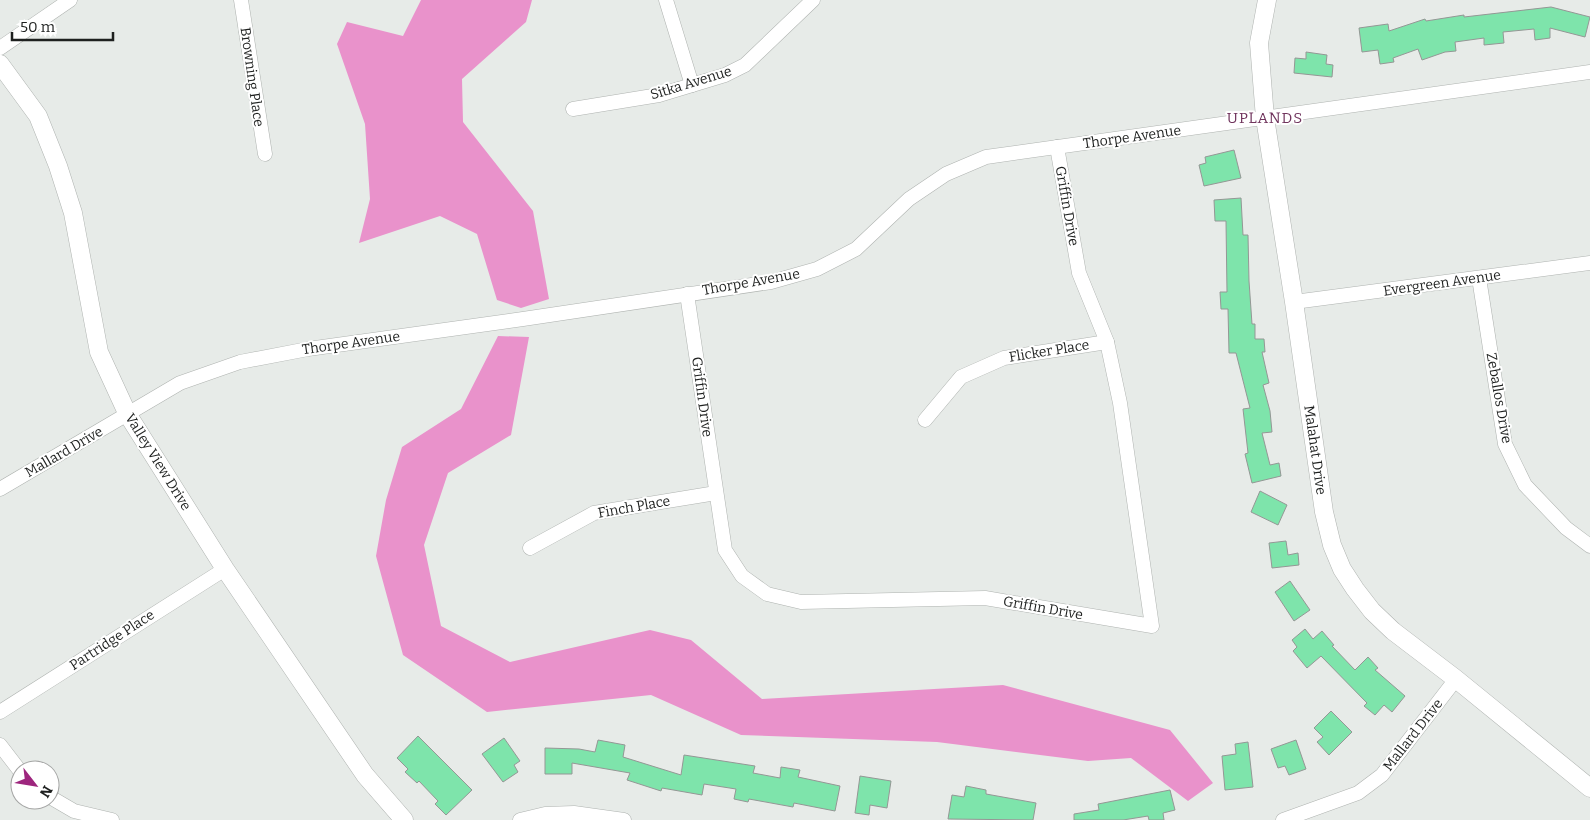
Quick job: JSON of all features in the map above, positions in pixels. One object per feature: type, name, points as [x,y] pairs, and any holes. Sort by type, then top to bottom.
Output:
[{"type":"street","points":[[0,48],[70,0]]},
{"type":"street","name":"Browning Place","points":[[240,0],[265,154]]},
{"type":"street","points":[[666,0],[692,85]]},
{"type":"street","name":"Sitka Avenue","points":[[573,109],[659,95],[725,75],[745,64],[813,0]]},
{"type":"street","name":"Malahat Drive","points":[[1267,0],[1259,43],[1265,118],[1324,512],[1332,545],[1346,575],[1372,611],[1394,631],[1590,788]]},
{"type":"street","name":"Valley View Drive","points":[[0,64],[38,116],[58,166],[73,213],[99,352],[128,415],[225,569],[365,775],[404,820]]},
{"type":"street","name":"Thorpe Avenue","points":[[128,415],[180,383],[240,362],[292,351],[771,282],[817,269],[856,249],[909,199],[946,174],[986,157],[1590,72]]},
{"type":"street","name":"Griffin Drive","points":[[688,294],[725,550],[742,576],[767,594],[801,602],[985,598],[1152,626],[1120,403],[1107,342],[1080,273],[1057,147]]},
{"type":"street","name":"Evergreen Avenue","points":[[1294,302],[1590,263]]},
{"type":"street","name":"Zeballos Drive","points":[[1479,278],[1504,444],[1525,486],[1566,528],[1590,546]]},
{"type":"street","name":"Flicker Place","points":[[925,420],[961,377],[1004,358],[1107,342]]},
{"type":"street","name":"Mallard Drive","points":[[0,489],[128,415]]},
{"type":"street","name":"Finch Place","points":[[530,548],[594,513],[716,493]]},
{"type":"street","name":"Partridge Place","points":[[0,712],[225,569]]},
{"type":"street","name":"Mallard Drive","points":[[1283,820],[1358,793],[1382,775],[1456,679]]},
{"type":"street","points":[[0,746],[11,760]]},
{"type":"street","points":[[60,803],[74,811],[112,820]]},
{"type":"street","points":[[520,820],[545,814],[574,813],[624,820]]},
{"type":"shaded area","points":[[421,0],[532,0],[526,22],[462,79],[463,122],[533,211],[549,299],[521,308],[497,300],[477,234],[440,216],[359,243],[370,199],[365,124],[337,44],[347,22],[403,36]]},
{"type":"shaded area","points":[[498,336],[529,337],[511,435],[448,473],[424,545],[441,626],[510,662],[650,630],[691,640],[762,699],[1003,685],[1170,730],[1213,783],[1188,801],[1131,758],[1088,761],[937,742],[741,735],[651,695],[487,712],[403,655],[376,556],[386,500],[402,447],[461,409]]},
{"type":"building","points":[[1551,7],[1590,17],[1585,37],[1550,28],[1550,38],[1535,40],[1534,29],[1503,32],[1504,43],[1484,45],[1484,38],[1455,42],[1456,51],[1445,52],[1422,60],[1418,49],[1393,58],[1394,62],[1380,64],[1378,50],[1362,52],[1359,28],[1388,24],[1389,31],[1425,19],[1426,21],[1464,15],[1464,17]]},
{"type":"building","points":[[1306,52],[1327,55],[1326,64],[1333,65],[1332,77],[1294,73],[1295,58],[1306,59]]},
{"type":"building","points":[[1234,150],[1241,178],[1204,186],[1199,165],[1206,163],[1205,157]]},
{"type":"building","points":[[1241,198],[1243,235],[1248,235],[1252,324],[1255,324],[1255,339],[1264,339],[1265,352],[1262,352],[1269,383],[1263,385],[1270,411],[1272,432],[1262,433],[1270,465],[1279,463],[1281,476],[1252,483],[1245,454],[1248,453],[1243,409],[1250,408],[1236,353],[1229,353],[1228,309],[1221,309],[1220,292],[1227,292],[1226,221],[1215,221],[1214,200]]},
{"type":"building","points":[[1260,491],[1287,505],[1278,525],[1251,512]]},
{"type":"building","points":[[1286,541],[1288,555],[1298,553],[1299,565],[1272,568],[1269,543]]},
{"type":"building","points":[[1290,581],[1310,610],[1294,621],[1275,592]]},
{"type":"building","points":[[1305,629],[1313,639],[1322,631],[1334,645],[1332,646],[1355,670],[1368,657],[1378,668],[1375,670],[1405,696],[1392,712],[1384,705],[1375,715],[1364,706],[1367,703],[1321,656],[1307,668],[1293,651],[1297,647],[1292,640]]},
{"type":"building","points":[[1331,711],[1352,732],[1329,755],[1317,742],[1323,737],[1314,728]]},
{"type":"building","points":[[418,736],[472,790],[446,815],[435,804],[438,801],[419,781],[417,783],[405,772],[408,769],[397,758]]},
{"type":"building","points":[[504,738],[520,761],[514,765],[518,772],[503,782],[482,754]]},
{"type":"building","points":[[598,740],[625,745],[623,757],[681,775],[684,755],[755,766],[753,773],[780,778],[781,767],[800,770],[798,777],[840,786],[835,811],[794,803],[793,807],[749,799],[748,802],[734,799],[736,789],[704,784],[702,795],[662,788],[661,791],[627,780],[630,773],[572,763],[572,774],[545,774],[545,748],[579,749],[595,752]]},
{"type":"building","points":[[1296,740],[1306,769],[1289,775],[1285,766],[1278,768],[1271,749]]},
{"type":"building","points":[[1248,742],[1253,787],[1225,790],[1222,756],[1236,754],[1235,744]]},
{"type":"building","points":[[860,776],[891,781],[887,808],[870,805],[869,815],[855,813]]},
{"type":"building","points":[[966,786],[986,790],[986,794],[1036,803],[1033,820],[948,819],[952,795],[964,797]]},
{"type":"building","points":[[1170,790],[1175,810],[1163,813],[1164,820],[1149,820],[1148,816],[1123,820],[1074,820],[1074,814],[1099,810],[1098,804]]},
{"type":"district","name":"UPLANDS","points":[[1265,118]]}]
